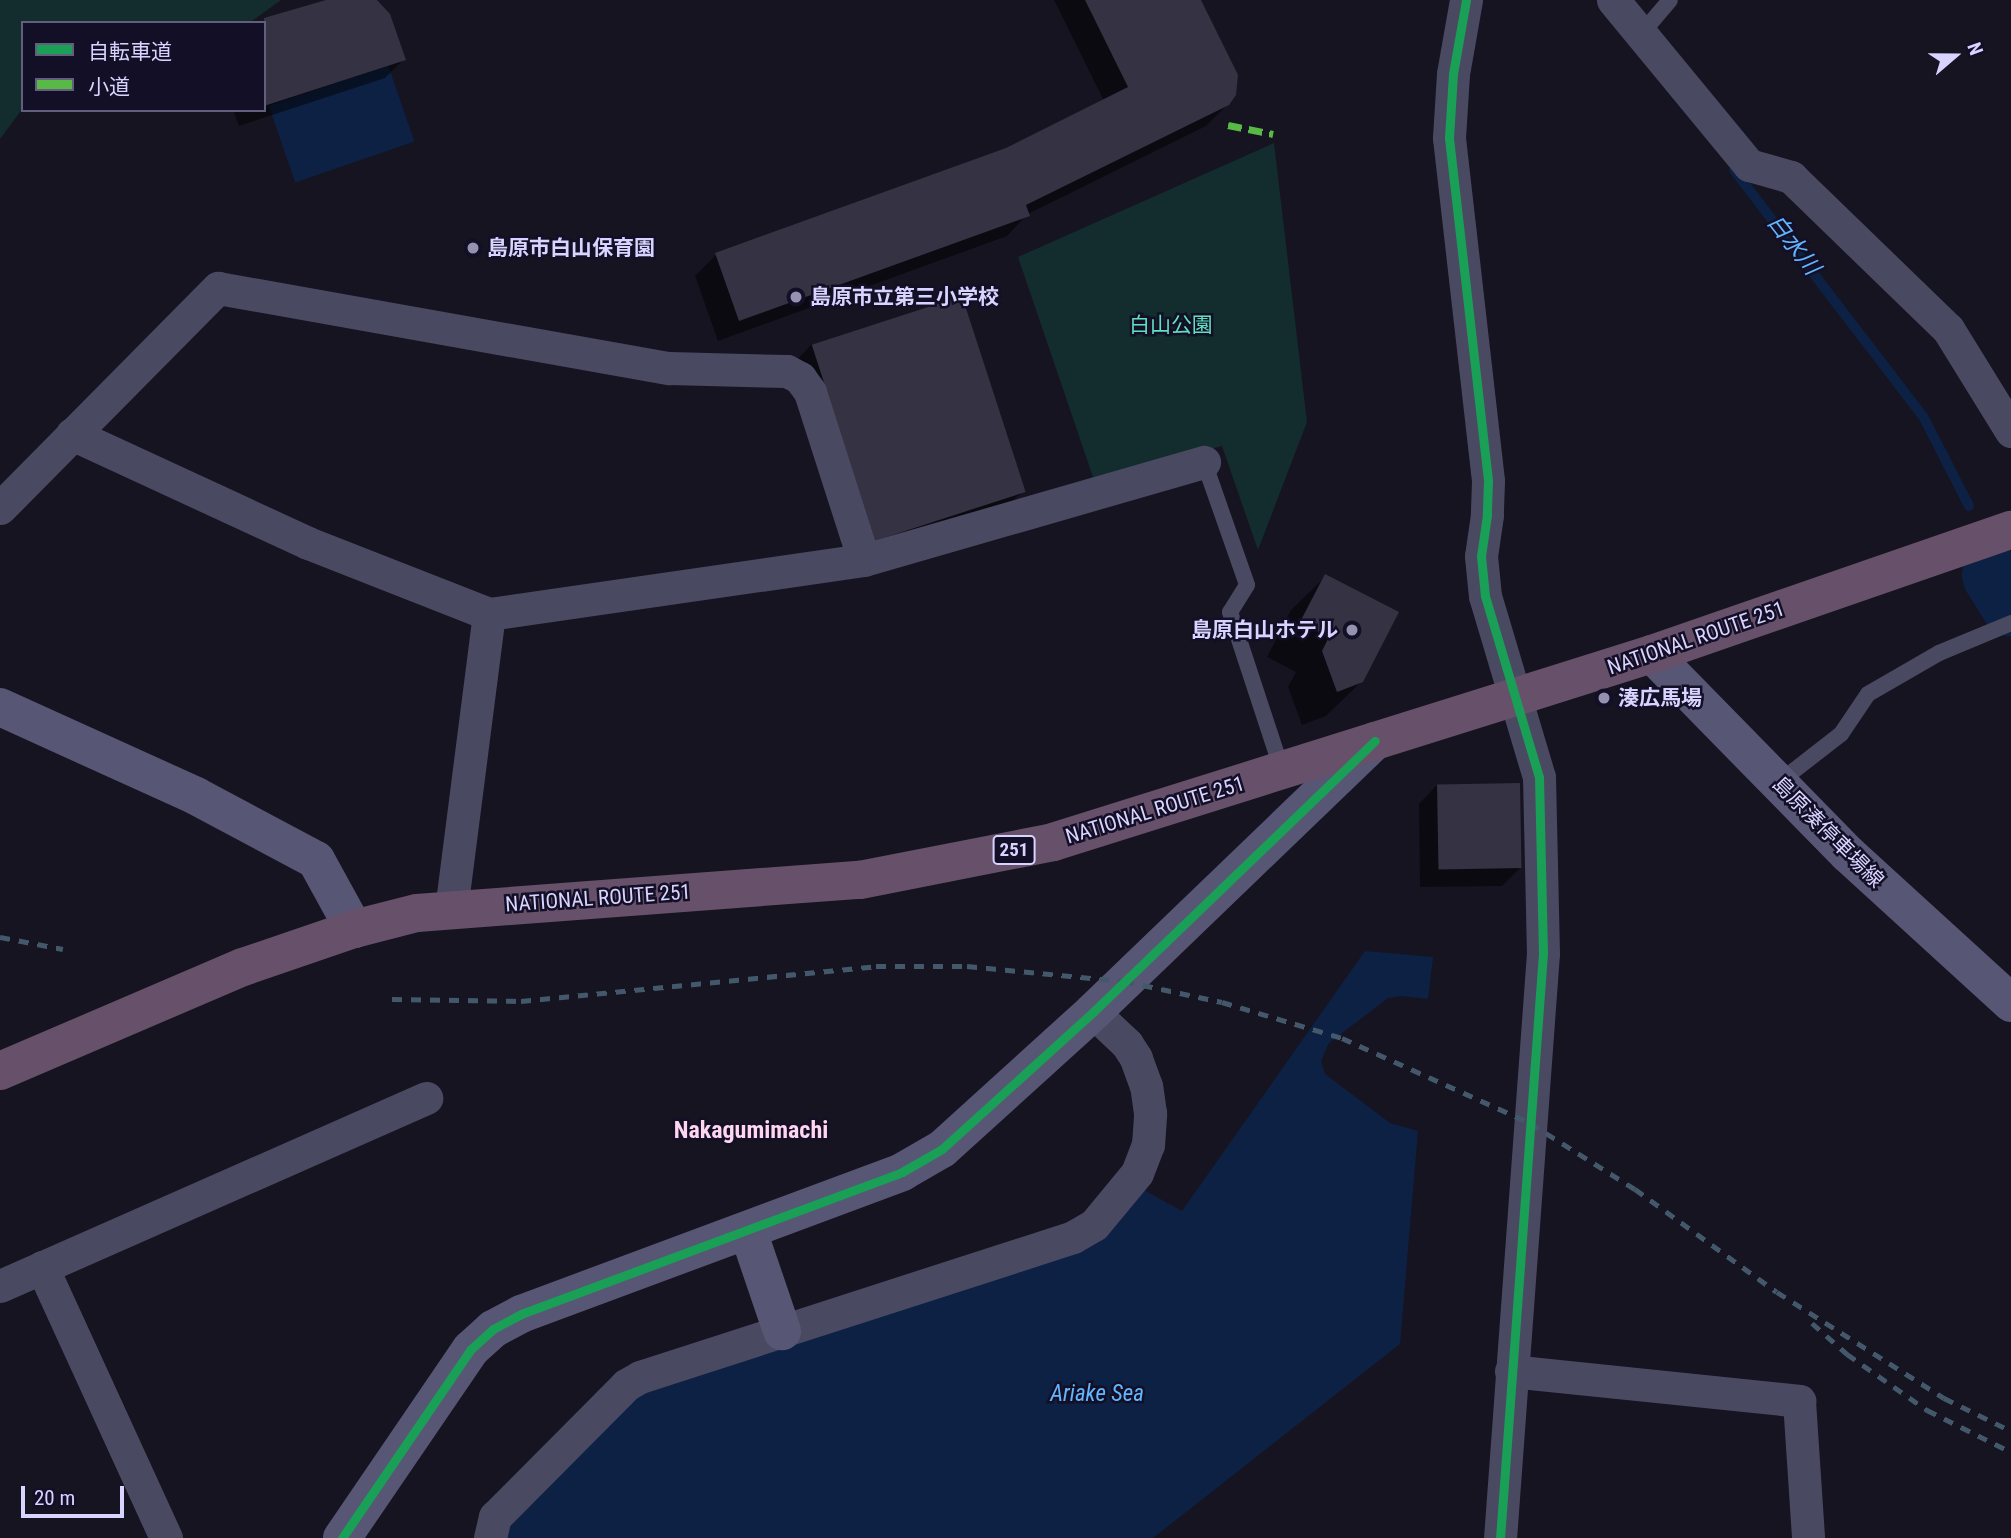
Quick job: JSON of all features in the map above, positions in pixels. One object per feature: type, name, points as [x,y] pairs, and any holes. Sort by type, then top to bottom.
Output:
[{"type":"highway","name":"NATIONAL ROUTE 251","points":[[0,1070],[243,967],[354,929],[417,913],[860,880],[1053,842],[1652,654],[2011,530]]},
{"type":"street","points":[[1466,0],[1453,74],[1451,169],[1488,481],[1488,515],[1481,556],[1485,596],[1539,777],[1543,953],[1500,1538]]},
{"type":"street","points":[[1613,0],[1749,165],[1791,177],[1948,329],[2009,423]]},
{"type":"street","points":[[0,508],[218,288],[669,368],[787,371],[800,378],[810,393],[864,560]]},
{"type":"street","points":[[72,434],[308,543],[489,614],[864,560],[1204,462]]},
{"type":"street","points":[[451,910],[489,614]]},
{"type":"street","name":"島原湊停車場線","points":[[1652,654],[1848,854],[2011,1003]]},
{"type":"street","points":[[0,707],[195,796],[316,860],[354,929]]},
{"type":"street","points":[[342,1538],[471,1349],[494,1329],[521,1314],[902,1172],[942,1149],[1093,1012],[1375,741]]},
{"type":"street","points":[[490,1538],[495,1517],[626,1385],[640,1377],[1073,1237],[1094,1225],[1137,1173],[1149,1145],[1150,1113],[1146,1086],[1136,1058],[1127,1044],[1093,1012]]},
{"type":"street","points":[[0,1286],[426,1098]]},
{"type":"street","points":[[748,1231],[782,1331]]},
{"type":"street","points":[[43,1267],[166,1538]]},
{"type":"street","points":[[1511,1371],[1799,1401],[1808,1538]]},
{"type":"lane","points":[[1642,33],[1670,0]]},
{"type":"lane","points":[[1204,462],[1247,585],[1230,612],[1282,771]]},
{"type":"lane","points":[[1778,783],[1841,734],[1868,694],[1939,653],[2007,625]]},
{"type":"green space","points":[[0,0],[281,0],[252,21],[21,21],[21,111],[0,139]]},
{"type":"green space","name":"白山公園","points":[[1274,143],[1307,422],[1258,550],[1222,446],[1094,480],[1018,257]]},
{"type":"water","points":[[388,65],[414,142],[295,183],[269,106]]},
{"type":"water","name":"Ariake Sea","points":[[1365,951],[1433,957],[1428,999],[1402,996],[1388,998],[1329,1043],[1321,1061],[1325,1074],[1390,1123],[1418,1131],[1400,1344],[1153,1538],[506,1538],[507,1525],[635,1385],[1080,1248],[1144,1190],[1182,1211]]},
{"type":"building","points":[[326,0],[377,0],[390,14],[406,60],[266,105],[264,18]]},
{"type":"building","points":[[1085,0],[1201,0],[1238,75],[1236,95],[1229,105],[1026,205],[1030,216],[739,321],[715,253],[1006,148],[1128,87]]},
{"type":"building","points":[[962,296],[1026,492],[875,541],[812,345]]},
{"type":"building","name":"島原白山ホテル","points":[[1325,574],[1399,612],[1363,682],[1337,692],[1322,651],[1329,637],[1300,622]]},
{"type":"building","points":[[1520,783],[1521,868],[1438,869],[1437,784]]},
{"type":"waterway","name":"白水川","points":[[1734,170],[1923,416],[1969,506]]},
{"type":"waterway","name":"白水川","points":[[1992,575],[2011,606]]},
{"type":"railway","points":[[0,937],[63,949]]},
{"type":"railway","points":[[392,999],[521,1001],[876,966],[967,966],[1124,981],[1222,1002],[1342,1038],[1530,1123],[1635,1189],[1777,1292],[1944,1398],[2011,1431]]},
{"type":"railway","points":[[1812,1323],[1847,1354],[1927,1410],[2011,1452]]},
{"type":"marked path","points":[[1228,125],[1273,134]]},
{"type":"cycle path","points":[[1466,0],[1453,74],[1449,138],[1488,481],[1487,515],[1481,556],[1485,596],[1539,777],[1543,953],[1500,1538]]},
{"type":"cycle path","points":[[342,1538],[471,1349],[493,1329],[521,1314],[902,1172],[942,1149],[1093,1012],[1375,741]]},
{"type":"place","name":"島原市白山保育園","points":[[473,248]]},
{"type":"place","name":"島原市立第三小学校","points":[[796,297]]},
{"type":"place","name":"島原白山ホテル","points":[[1352,630]]},
{"type":"place","name":"湊広馬場","points":[[1604,698]]},
{"type":"district","name":"Nakagumimachi","points":[[751,1131]]}]
